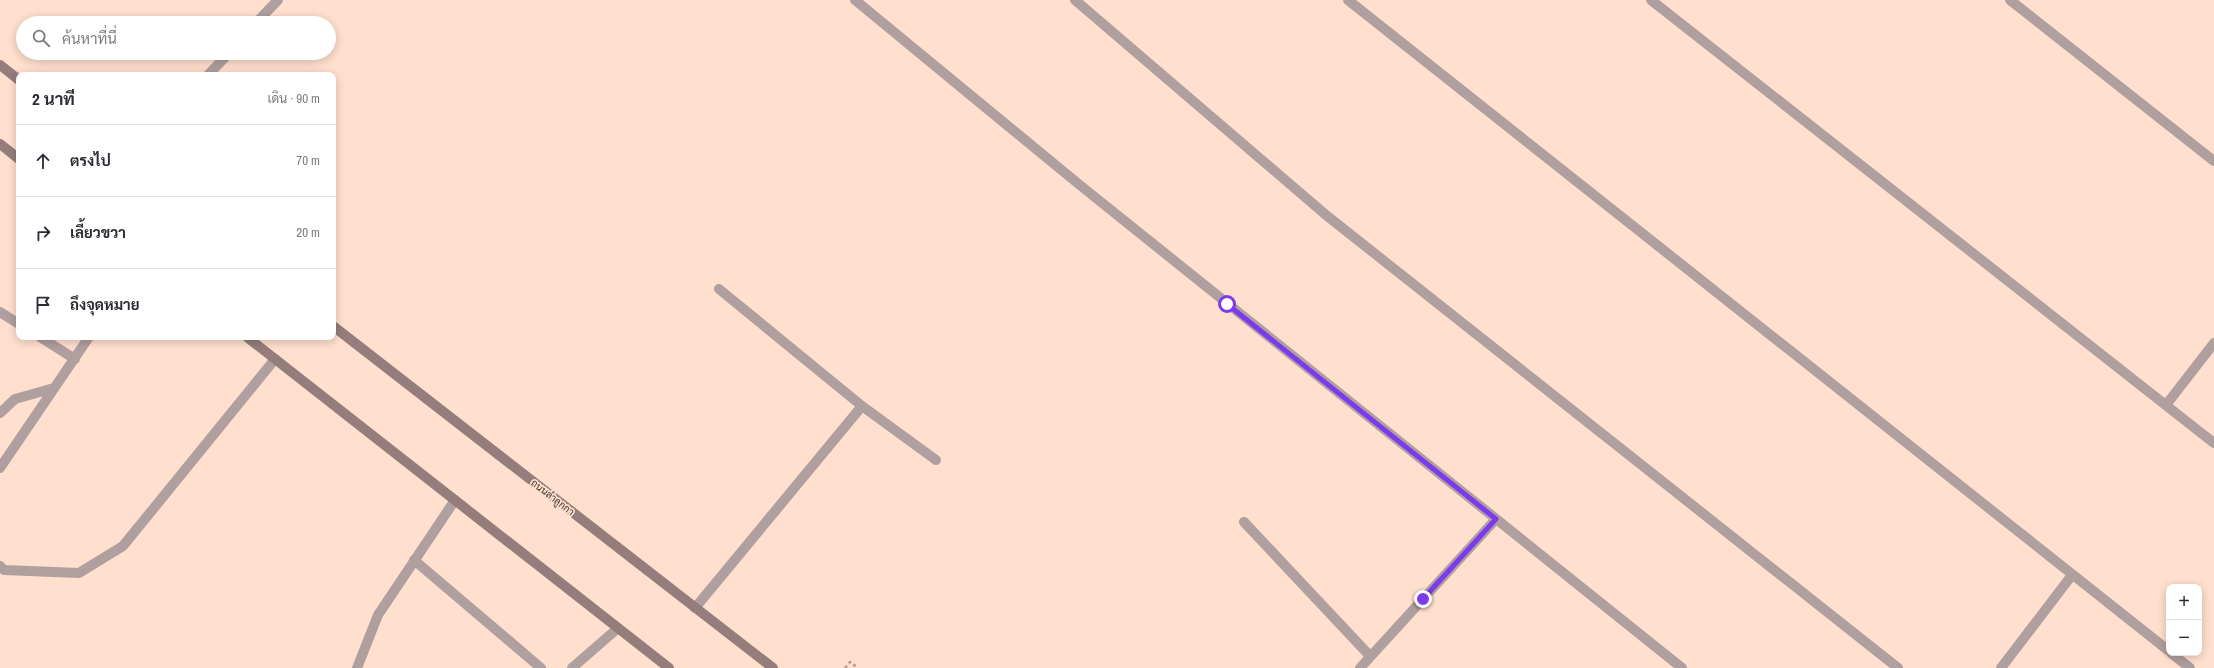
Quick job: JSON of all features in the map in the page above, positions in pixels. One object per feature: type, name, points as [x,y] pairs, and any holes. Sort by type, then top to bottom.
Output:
[{"type":"main road","points":[[0,65],[16,78]]},
{"type":"main road","points":[[0,144],[16,156]]},
{"type":"main road","name":"ถนนลำลูกกา","points":[[336,328],[773,668]]},
{"type":"main road","points":[[251,340],[670,668]]},
{"type":"street","points":[[263,16],[278,0]]},
{"type":"street","points":[[855,0],[1074,181],[1682,668]]},
{"type":"street","points":[[1075,0],[1326,215],[1898,668]]},
{"type":"street","points":[[1348,0],[2166,649]]},
{"type":"street","points":[[1651,0],[2214,443]]},
{"type":"street","points":[[2010,0],[2214,161]]},
{"type":"street","points":[[211,72],[222,60]]},
{"type":"street","points":[[718,289],[862,406],[936,460]]},
{"type":"street","points":[[0,312],[16,322]]},
{"type":"street","points":[[45,340],[75,358]]},
{"type":"street","points":[[0,468],[86,340]]},
{"type":"street","points":[[2166,405],[2214,342]]},
{"type":"street","points":[[0,566],[4,570],[79,573],[123,546],[275,359]]},
{"type":"street","points":[[0,413],[15,399],[54,388]]},
{"type":"street","points":[[695,608],[862,406]]},
{"type":"street","points":[[357,668],[378,615],[455,500]]},
{"type":"street","points":[[1360,668],[1496,519]]},
{"type":"street","points":[[1244,522],[1370,656]]},
{"type":"street","points":[[414,560],[541,668]]},
{"type":"street","points":[[2001,668],[2072,575]]},
{"type":"street","points":[[572,668],[618,628]]},
{"type":"street","points":[[2175,656],[2190,668]]},
{"type":"path","points":[[845,668],[850,662],[858,668]]},
{"type":"route","points":[[1227,304],[1496,519],[1423,599]]}]
